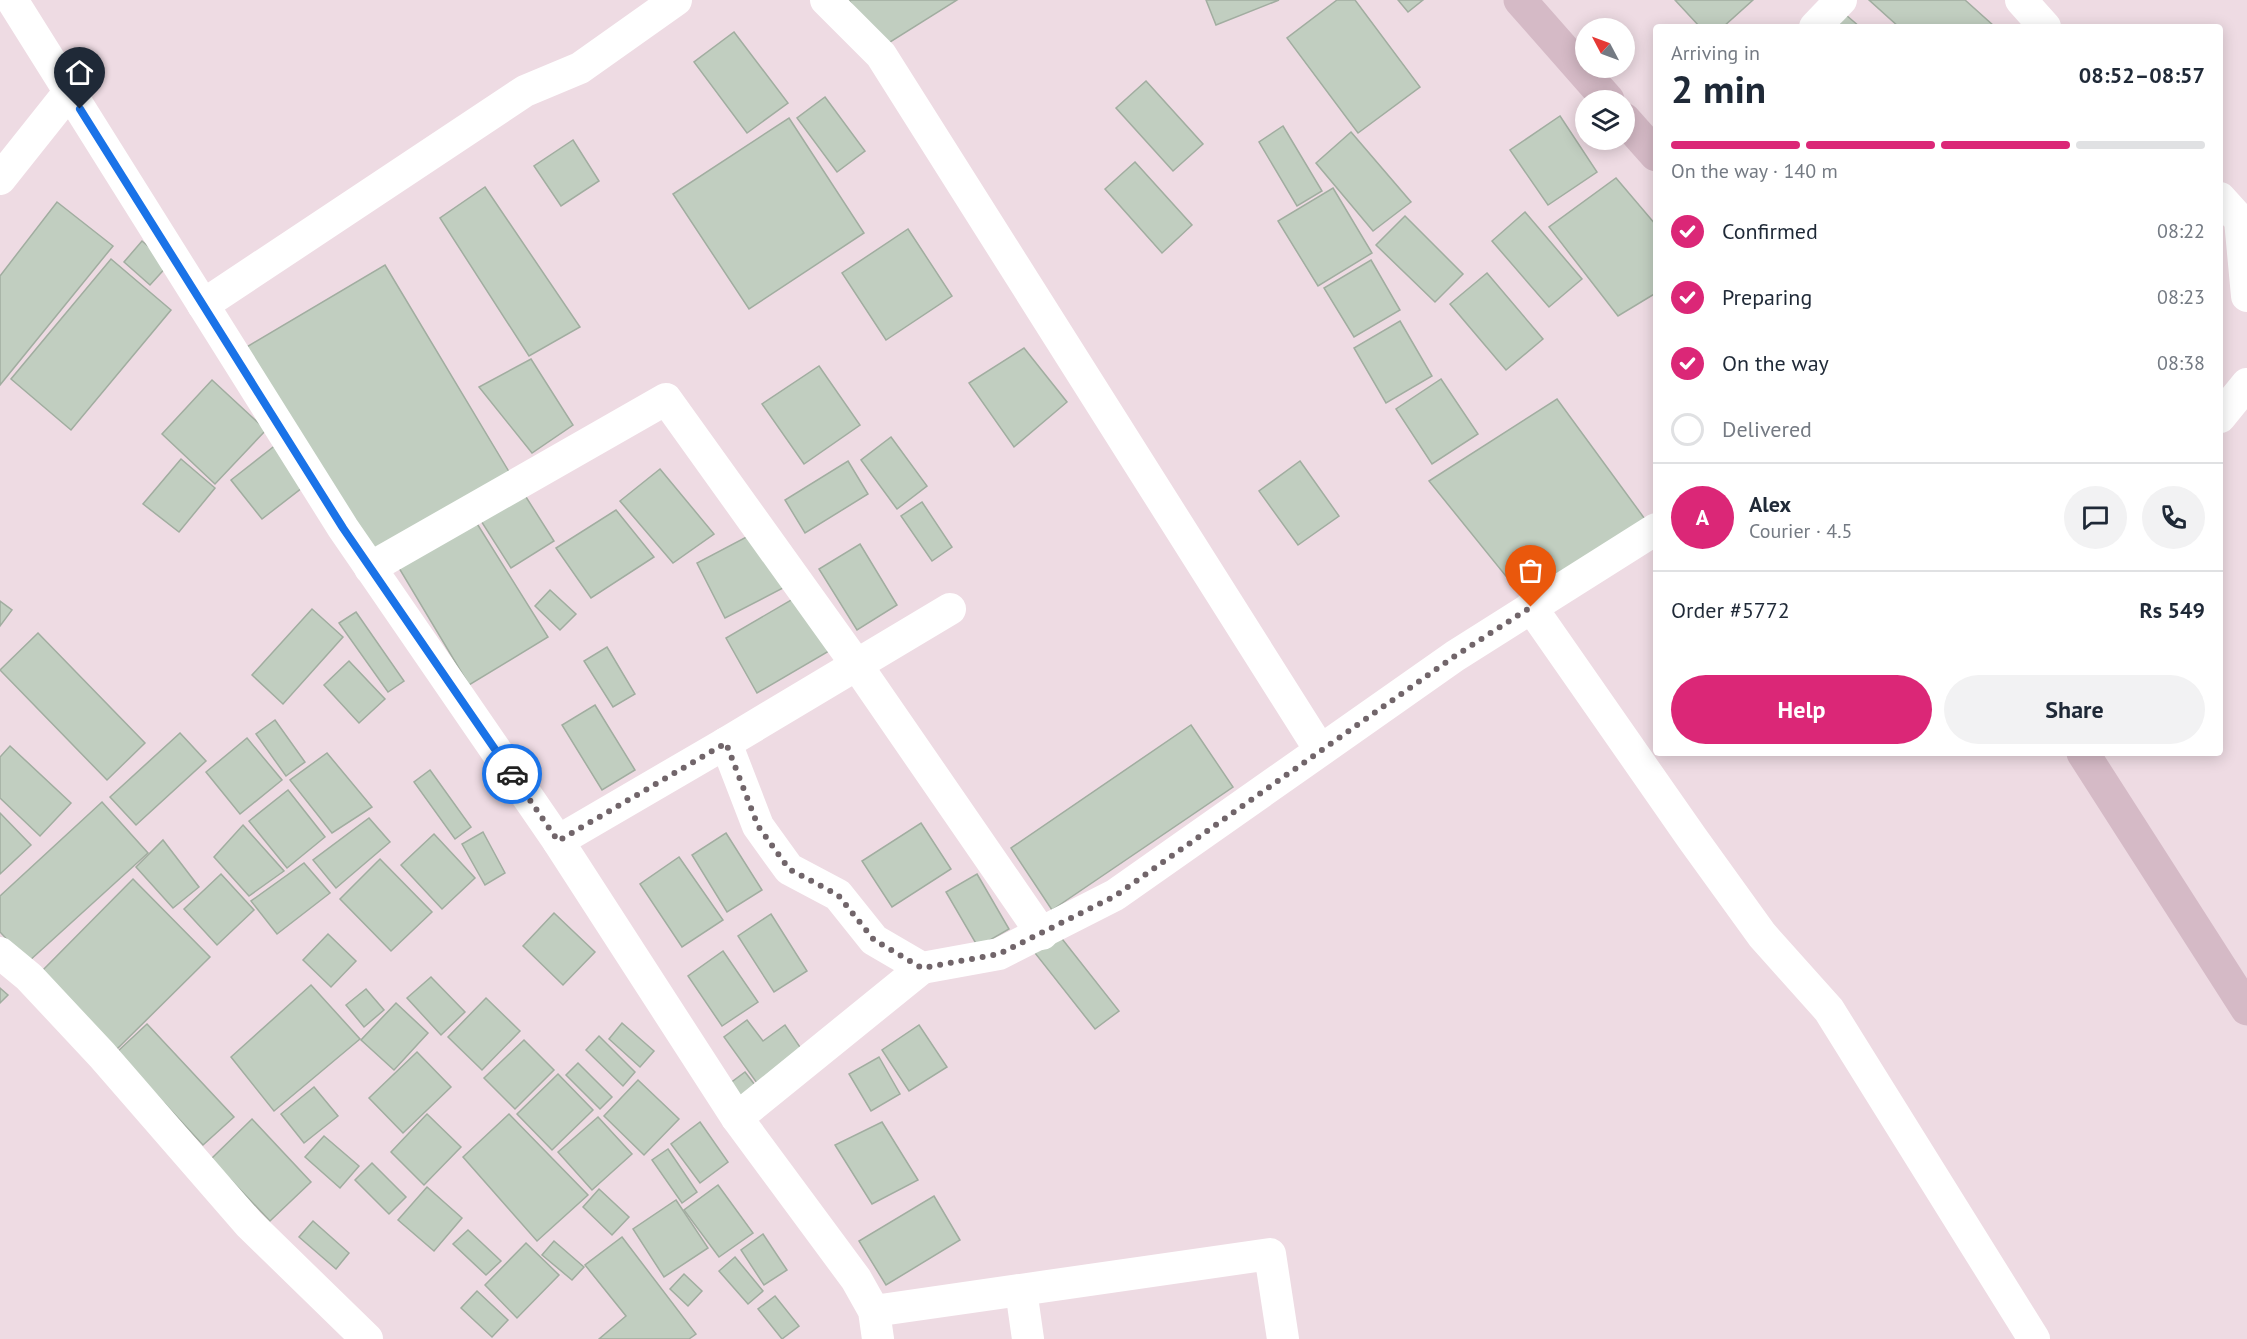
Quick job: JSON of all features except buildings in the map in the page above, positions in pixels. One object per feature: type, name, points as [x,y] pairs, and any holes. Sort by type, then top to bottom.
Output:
[{"type":"street","points":[[12,0],[343,528],[558,841],[737,1118],[856,1279],[876,1325],[1022,1290],[1270,1254],[1283,1339]]},
{"type":"street","points":[[202,305],[525,91],[580,68],[676,0]]},
{"type":"street","points":[[826,0],[881,55],[1320,750]]},
{"type":"street","points":[[1520,0],[1599,90]]},
{"type":"street","points":[[1818,24],[1841,0]]},
{"type":"street","points":[[2021,0],[2042,24]]},
{"type":"street","points":[[0,178],[70,91]]},
{"type":"street","points":[[1635,131],[1653,152]]},
{"type":"street","points":[[2223,201],[2240,220],[2247,296]]},
{"type":"street","points":[[2223,413],[2247,384]]},
{"type":"street","points":[[370,568],[666,399],[856,664],[1042,934]]},
{"type":"street","points":[[737,1118],[922,968],[999,954],[1115,896],[1455,656],[1653,531]]},
{"type":"street","points":[[1531,607],[1762,934],[1829,1010],[2034,1339]]},
{"type":"street","points":[[558,841],[950,609]]},
{"type":"street","points":[[726,743],[758,826],[789,869],[838,895],[874,940],[922,968]]},
{"type":"street","points":[[2085,756],[2247,1009]]},
{"type":"street","points":[[0,953],[29,977],[94,1046],[249,1224],[367,1339]]},
{"type":"street","points":[[1022,1290],[1028,1339]]},
{"type":"way so far","points":[[512,774],[558,841],[726,743],[758,826],[789,869],[838,895],[874,940],[922,968],[999,954],[1115,896],[1455,656],[1531,607]]},
{"type":"route","points":[[80,109],[343,528],[512,774]]}]
